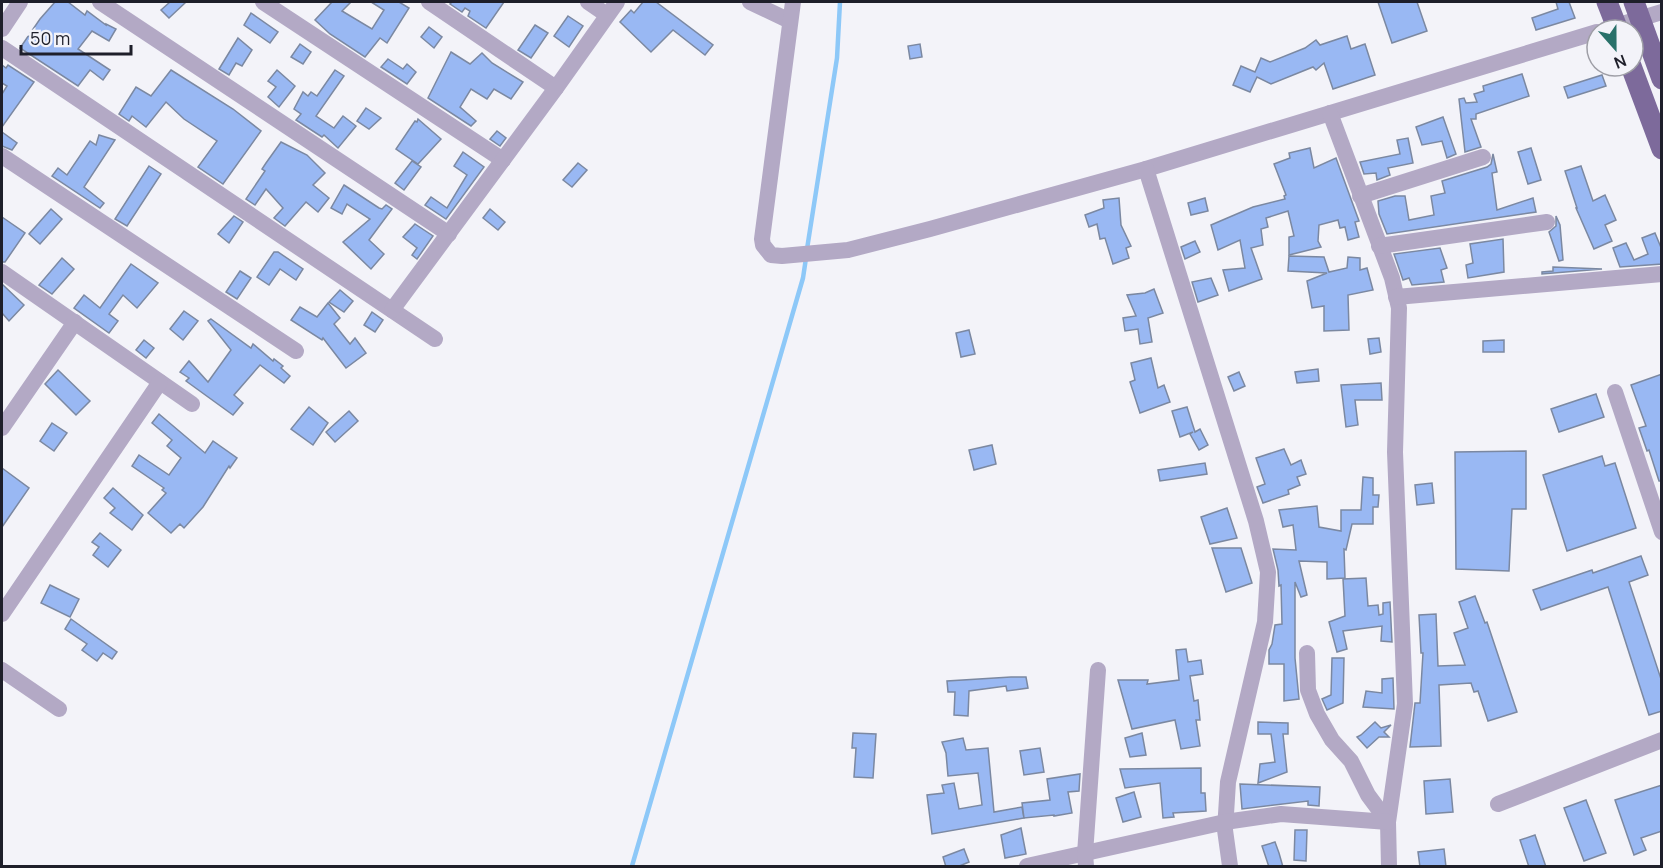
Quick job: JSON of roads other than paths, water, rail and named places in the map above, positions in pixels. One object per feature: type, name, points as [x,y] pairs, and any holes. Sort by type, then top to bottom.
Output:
[{"type":"main road","points":[[1607,2],[1608,18]]},
{"type":"main road","points":[[1637,10],[1662,79]]},
{"type":"main road","points":[[1635,78],[1662,149]]},
{"type":"street","points":[[2,29],[20,2]]},
{"type":"street","points":[[100,2],[449,234]]},
{"type":"street","points":[[263,2],[503,160]]},
{"type":"street","points":[[429,2],[556,88]]},
{"type":"street","points":[[392,310],[556,88],[612,8],[588,2]]},
{"type":"street","points":[[750,2],[790,21]]},
{"type":"street","points":[[793,2],[762,239],[771,255],[782,256],[848,250],[930,229],[1146,169],[1585,36]]},
{"type":"street","points":[[1637,10],[1662,12]]},
{"type":"street","points":[[2,48],[435,339]]},
{"type":"street","points":[[1330,113],[1392,278],[1399,308],[1395,452],[1405,704],[1388,822],[1389,867]]},
{"type":"street","points":[[2,156],[296,351]]},
{"type":"street","points":[[1360,196],[1483,157]]},
{"type":"street","points":[[1146,169],[1256,521],[1268,572],[1265,622],[1228,782],[1224,830],[1230,867]]},
{"type":"street","points":[[1379,246],[1547,222]]},
{"type":"street","points":[[2,272],[192,404]]},
{"type":"street","points":[[1396,297],[1662,274]]},
{"type":"street","points":[[2,428],[75,322]]},
{"type":"street","points":[[2,614],[160,382]]},
{"type":"street","points":[[1615,392],[1662,532]]},
{"type":"street","points":[[1307,653],[1308,690],[1317,714],[1332,740],[1351,761],[1368,795],[1388,822]]},
{"type":"street","points":[[2,670],[58,710]]},
{"type":"street","points":[[1086,860],[1098,670]]},
{"type":"street","points":[[1498,804],[1662,740]]},
{"type":"street","points":[[1027,867],[1086,860],[1225,822],[1281,814],[1388,822]]},
{"type":"waterway","points":[[807,249],[837,58],[840,2]]},
{"type":"waterway","points":[[632,866],[803,278],[806,258]]}]
